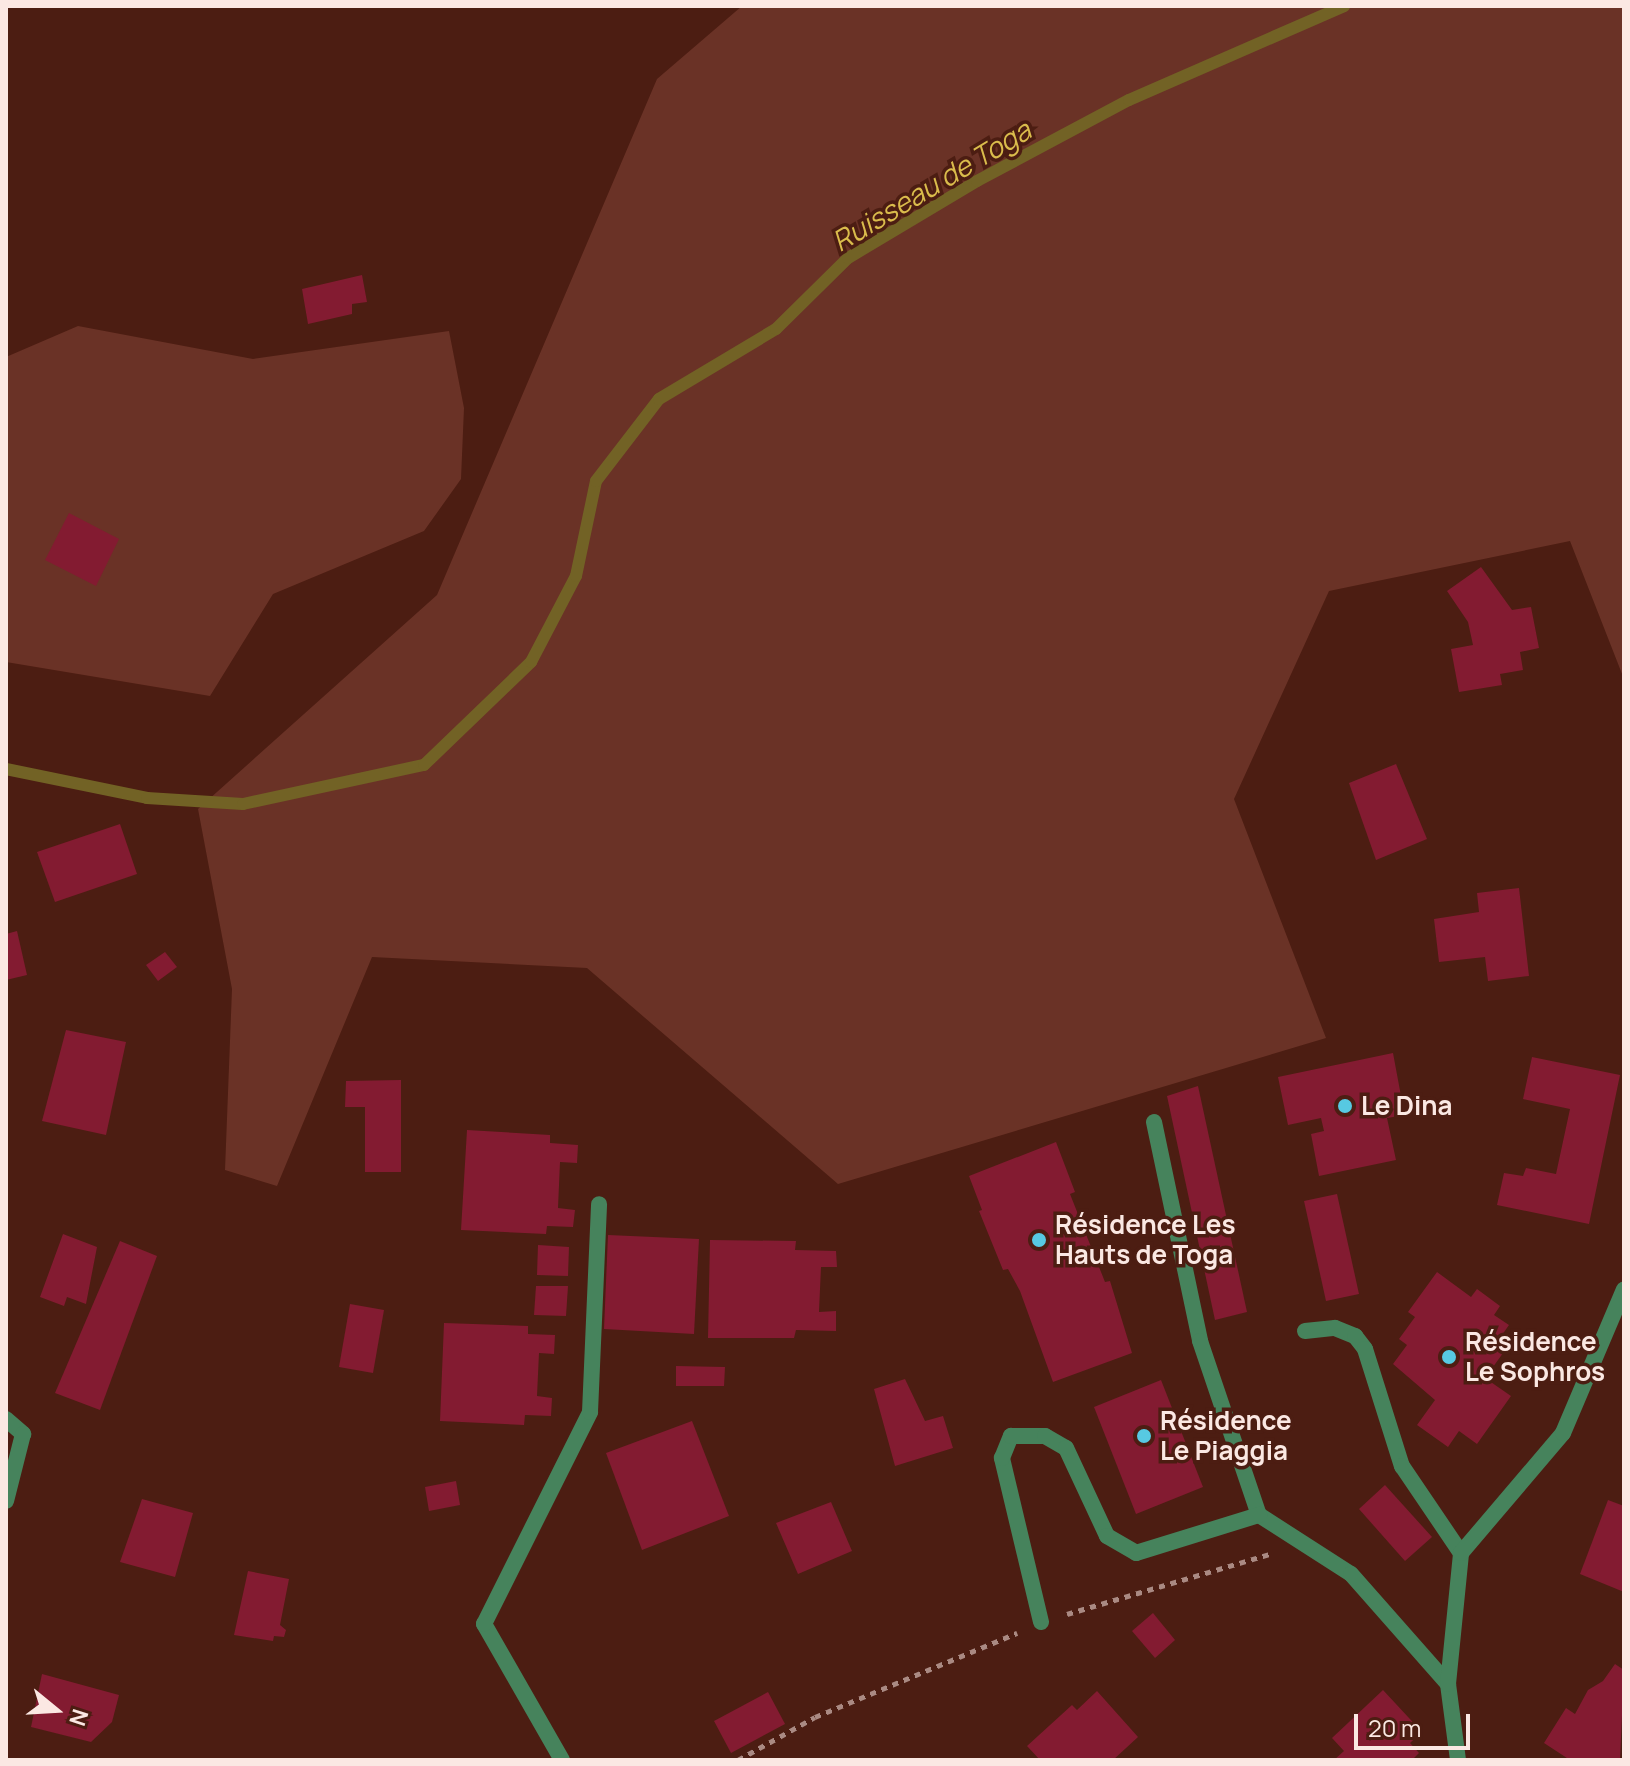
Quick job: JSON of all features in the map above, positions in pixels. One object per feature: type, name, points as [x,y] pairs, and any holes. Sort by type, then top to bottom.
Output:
[{"type":"street","points":[[1154,1122],[1200,1341],[1259,1515],[1351,1574],[1448,1684]]},
{"type":"street","points":[[562,1760],[484,1624],[590,1412],[599,1204]]},
{"type":"street","points":[[1458,1760],[1448,1684],[1461,1553],[1563,1433],[1624,1289]]},
{"type":"street","points":[[1305,1331],[1335,1328],[1355,1336],[1365,1349],[1402,1466],[1461,1553]]},
{"type":"street","points":[[6,1419],[23,1434],[6,1501]]},
{"type":"street","points":[[1041,1622],[1002,1458],[1011,1436],[1045,1436],[1066,1448],[1107,1536],[1136,1553],[1259,1515]]},
{"type":"path","points":[[738,1760],[815,1717],[1041,1622],[1304,1544]]},
{"type":"shaded area","points":[[742,6],[1624,6],[1624,679],[1570,541],[1329,591],[1234,799],[1326,1038],[838,1184],[587,968],[372,957],[277,1186],[225,1170],[232,989],[198,809],[437,595],[657,79]]},
{"type":"shaded area","points":[[78,326],[253,359],[449,331],[464,408],[461,479],[424,531],[273,594],[210,696],[6,662],[6,357]]},
{"type":"building","points":[[362,275],[367,302],[352,304],[352,314],[308,324],[302,289]]},
{"type":"building","points":[[69,513],[119,539],[96,586],[45,560]]},
{"type":"building","points":[[1481,567],[1512,610],[1531,607],[1539,648],[1520,652],[1523,670],[1500,674],[1502,685],[1459,692],[1451,649],[1473,645],[1468,622],[1447,591]]},
{"type":"building","points":[[1396,764],[1427,839],[1376,860],[1349,783]]},
{"type":"building","points":[[120,824],[137,874],[55,902],[37,852]]},
{"type":"building","points":[[1519,888],[1529,976],[1488,981],[1485,957],[1439,962],[1434,919],[1479,912],[1477,893]]},
{"type":"building","points":[[17,931],[27,975],[6,980],[6,934]]},
{"type":"building","points":[[165,952],[177,967],[158,981],[146,965]]},
{"type":"building","points":[[66,1030],[126,1042],[106,1135],[42,1121]]},
{"type":"building","name":"Le Dina","points":[[1393,1053],[1401,1096],[1395,1097],[1399,1116],[1387,1118],[1396,1160],[1319,1176],[1311,1134],[1324,1131],[1321,1118],[1288,1125],[1278,1077]]},
{"type":"building","points":[[1532,1057],[1620,1075],[1589,1224],[1497,1205],[1504,1173],[1523,1176],[1526,1168],[1556,1174],[1570,1109],[1523,1099]]},
{"type":"building","points":[[401,1080],[401,1172],[365,1172],[365,1107],[345,1107],[346,1081]]},
{"type":"building","points":[[1198,1086],[1247,1312],[1215,1320],[1167,1096]]},
{"type":"building","points":[[467,1130],[550,1135],[550,1143],[578,1145],[577,1163],[560,1162],[558,1208],[575,1210],[573,1227],[547,1226],[546,1234],[461,1230]]},
{"type":"building","name":"Résidence Les Hauts de Toga","points":[[1056,1142],[1075,1192],[1070,1194],[1105,1282],[1110,1281],[1132,1353],[1053,1382],[1020,1291],[1008,1269],[1003,1270],[979,1211],[982,1210],[969,1176]]},
{"type":"building","points":[[1337,1194],[1359,1294],[1326,1301],[1304,1201]]},
{"type":"building","points":[[63,1234],[97,1247],[86,1304],[67,1297],[64,1306],[40,1297]]},
{"type":"building","points":[[608,1235],[699,1239],[694,1334],[604,1329]]},
{"type":"building","points":[[710,1240],[796,1241],[795,1250],[836,1251],[837,1267],[821,1267],[819,1312],[836,1311],[836,1331],[796,1330],[794,1338],[708,1338]]},
{"type":"building","points":[[120,1241],[157,1256],[100,1410],[55,1393]]},
{"type":"building","points":[[538,1245],[569,1247],[568,1276],[537,1275]]},
{"type":"building","name":"Résidence Le Sophros","points":[[1437,1272],[1471,1297],[1477,1289],[1500,1306],[1494,1315],[1509,1325],[1497,1342],[1506,1349],[1485,1378],[1511,1396],[1477,1444],[1459,1431],[1448,1447],[1417,1425],[1435,1400],[1393,1364],[1407,1345],[1399,1339],[1415,1317],[1408,1312]]},
{"type":"building","points":[[536,1286],[568,1286],[566,1316],[534,1315]]},
{"type":"building","points":[[350,1304],[384,1310],[373,1373],[339,1367]]},
{"type":"building","points":[[444,1323],[528,1326],[528,1334],[555,1335],[554,1354],[539,1353],[537,1396],[552,1398],[551,1416],[525,1415],[524,1425],[440,1421]]},
{"type":"building","points":[[676,1366],[725,1367],[724,1386],[676,1386]]},
{"type":"building","points":[[905,1379],[925,1421],[943,1416],[953,1448],[895,1466],[874,1389]]},
{"type":"building","name":"Résidence Le Piaggia","points":[[1161,1380],[1203,1487],[1136,1514],[1094,1407]]},
{"type":"building","points":[[692,1421],[729,1516],[642,1550],[606,1453]]},
{"type":"building","points":[[456,1481],[460,1505],[429,1511],[425,1487]]},
{"type":"building","points":[[1385,1485],[1432,1537],[1405,1561],[1359,1509]]},
{"type":"building","points":[[142,1499],[193,1513],[175,1577],[120,1562]]},
{"type":"building","points":[[1608,1500],[1624,1506],[1624,1592],[1580,1574]]},
{"type":"building","points":[[831,1502],[852,1551],[798,1574],[776,1523]]},
{"type":"building","points":[[248,1571],[289,1579],[280,1625],[286,1630],[284,1637],[274,1636],[273,1641],[234,1635]]},
{"type":"building","points":[[1153,1613],[1175,1640],[1155,1658],[1132,1631]]},
{"type":"building","points":[[1615,1664],[1624,1670],[1620,1760],[1570,1760],[1544,1743],[1566,1708],[1575,1714],[1588,1690],[1603,1681]]},
{"type":"building","points":[[42,1674],[119,1695],[112,1722],[91,1742],[31,1727]]},
{"type":"building","points":[[1383,1690],[1422,1732],[1410,1743],[1419,1753],[1412,1760],[1334,1760],[1344,1751],[1332,1738]]},
{"type":"building","points":[[1097,1691],[1138,1737],[1113,1760],[1040,1760],[1027,1746],[1072,1705],[1077,1710]]},
{"type":"building","points":[[768,1692],[785,1724],[731,1753],[714,1721]]},
{"type":"waterway","name":"Ruisseau de Toga","points":[[6,769],[147,798],[243,804],[424,765],[531,662],[576,576],[596,481],[659,399],[776,329],[848,258],[977,181],[1129,100],[1344,6]]},
{"type":"place","name":"Le Dina","points":[[1345,1106]]},
{"type":"place","name":"Résidence Les Hauts de Toga","points":[[1039,1240]]},
{"type":"place","name":"Résidence Le Sophros","points":[[1449,1357]]},
{"type":"place","name":"Résidence Le Piaggia","points":[[1144,1436]]}]
